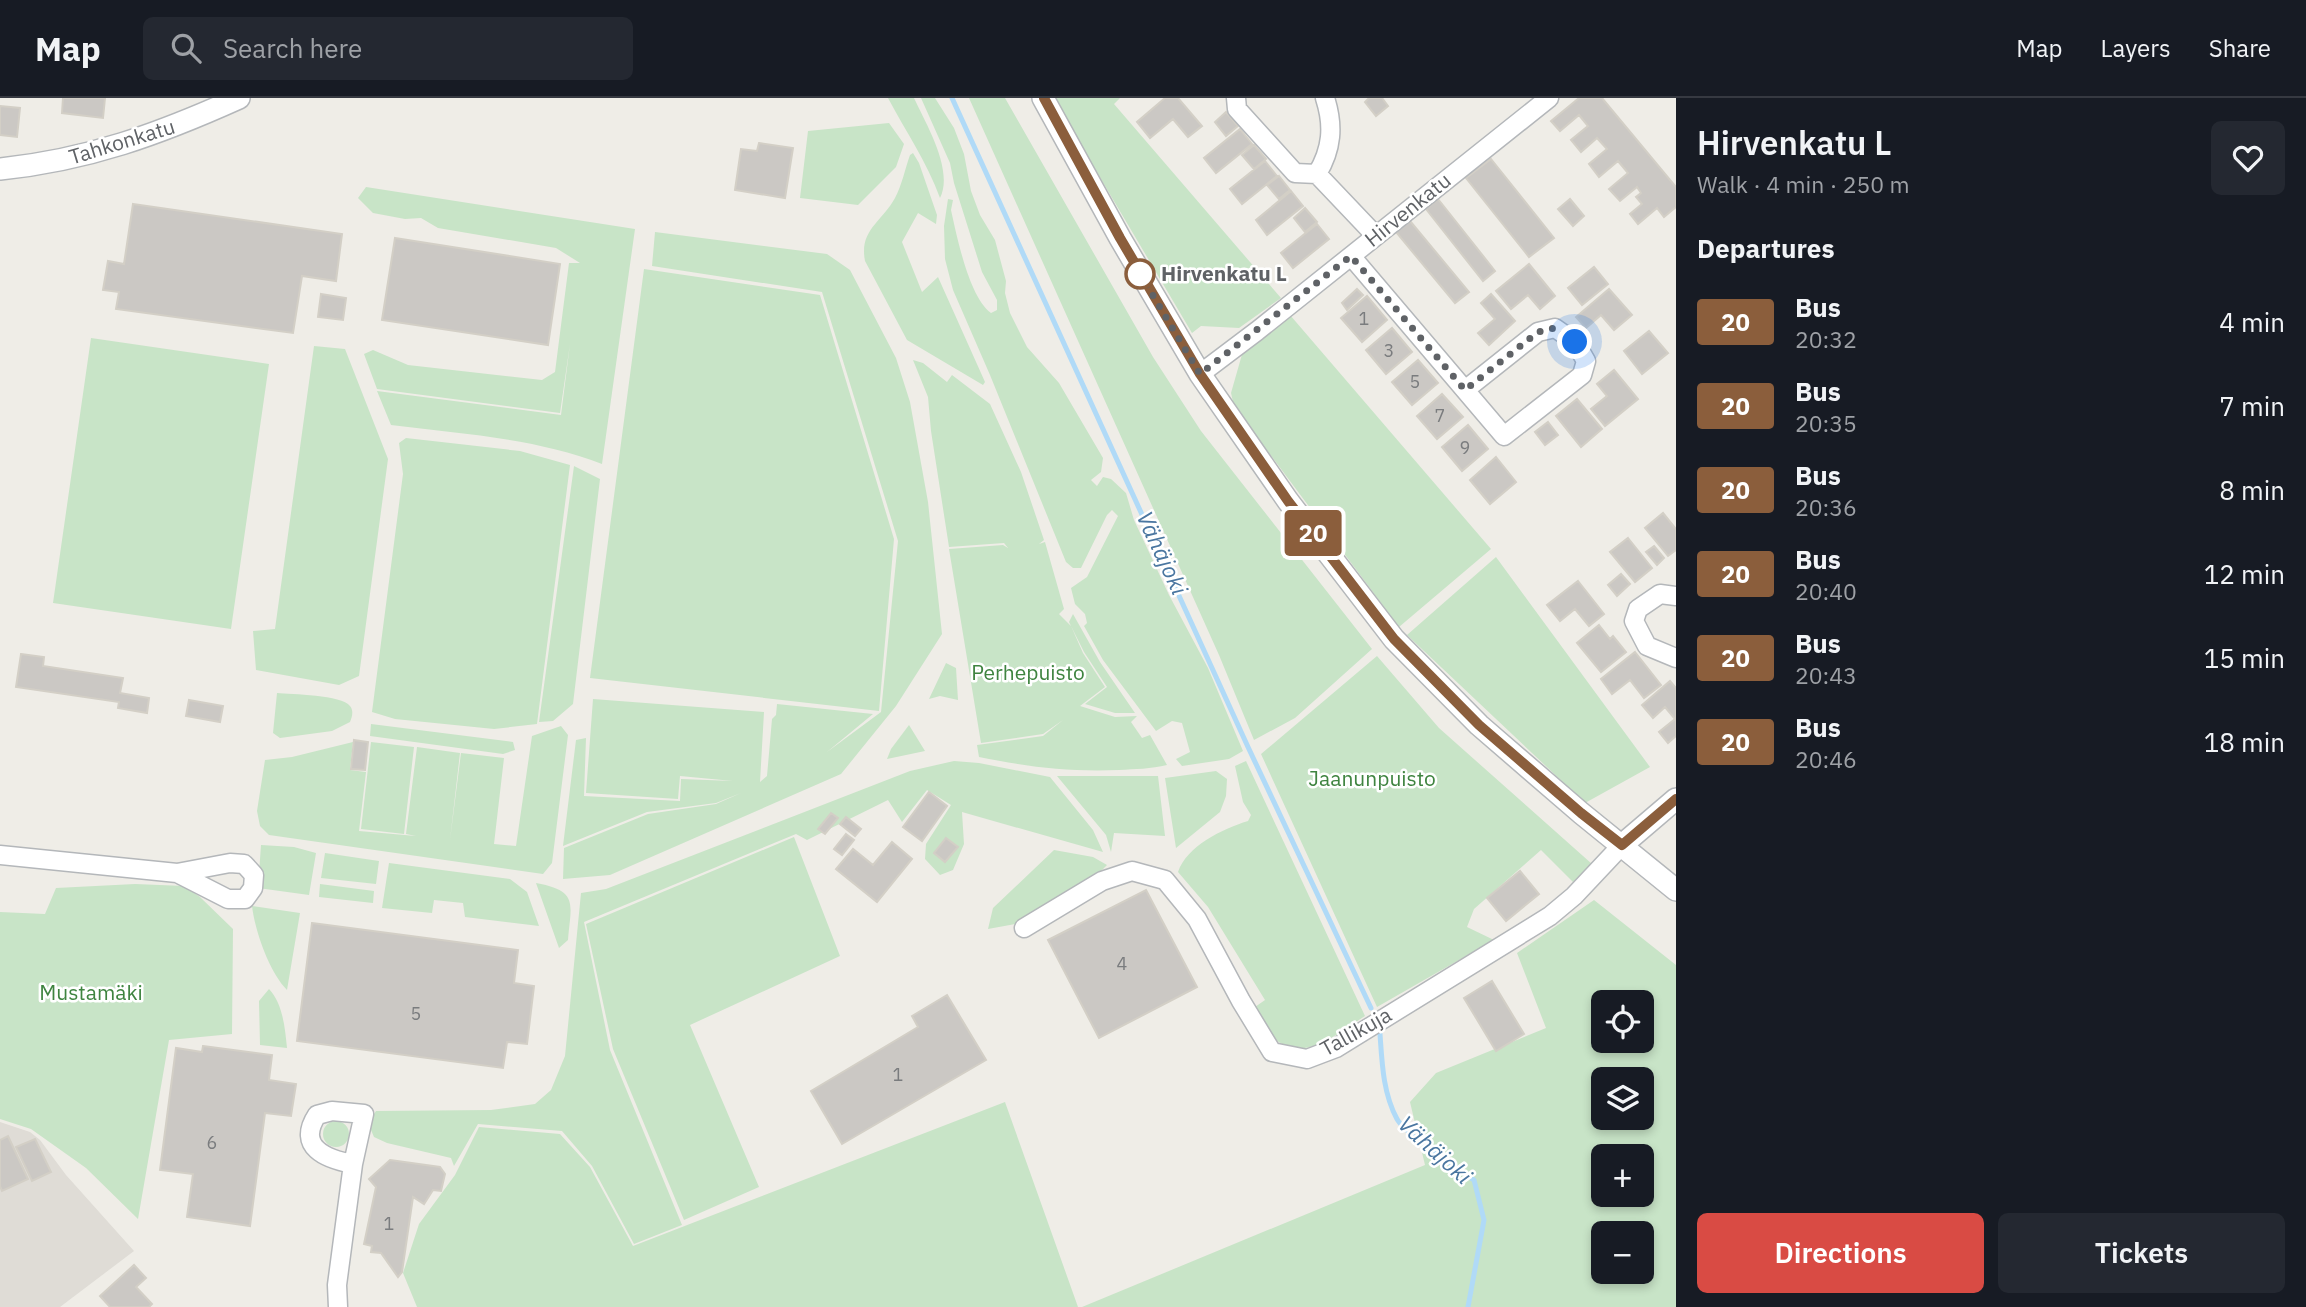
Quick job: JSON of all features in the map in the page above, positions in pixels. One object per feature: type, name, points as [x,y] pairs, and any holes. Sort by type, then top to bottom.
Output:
[{"type":"street","name":"Tahkonkatu","points":[[0,169],[46,164],[94,153],[168,129],[239,98]]},
{"type":"street","points":[[1044,98],[1120,238],[1200,374],[1288,501],[1394,639],[1479,725],[1676,890]]},
{"type":"street","points":[[1236,98],[1237,109],[1295,173],[1317,174],[1375,235]]},
{"type":"street","points":[[1317,174],[1330,144],[1332,119],[1325,98]]},
{"type":"street","name":"Hirvenkatu","points":[[1200,374],[1549,98]]},
{"type":"street","points":[[1351,256],[1504,436],[1582,375],[1586,361],[1575,342],[1555,328],[1538,332],[1465,390]]},
{"type":"street","points":[[1676,596],[1660,594],[1638,608],[1634,621],[1647,646],[1676,658]]},
{"type":"street","points":[[1622,845],[1676,799]]},
{"type":"street","name":"Tallikuja","points":[[1024,928],[1102,881],[1132,871],[1166,880],[1197,919],[1272,1052],[1307,1059],[1336,1048],[1549,916],[1574,896],[1622,845]]},
{"type":"street","points":[[0,855],[177,873]]},
{"type":"street","points":[[338,1307],[337,1285],[353,1164]]},
{"type":"shaded area","points":[[0,1122],[30,1132],[40,1140],[66,1175],[134,1251],[60,1307],[0,1307]]},
{"type":"green space","points":[[888,98],[914,98],[941,161],[944,174],[940,198],[923,160]]},
{"type":"green space","points":[[921,98],[935,98],[954,128],[964,154],[971,191],[980,215],[995,240],[1006,281],[1005,293],[1010,313],[1027,347],[1059,383],[1103,458],[1101,472],[1091,480],[1097,486],[1103,477],[1111,479],[1126,493],[1134,520],[1169,595],[1208,668],[1243,751],[1229,759],[1182,766],[1176,759],[1190,752],[1182,723],[1172,721],[1156,731],[1103,660],[1084,626],[1087,623],[1085,614],[1075,604],[1071,588],[1087,577],[1118,516],[1112,510],[1107,515],[1081,568],[1073,568],[1066,562],[953,290],[945,259],[944,226],[948,199],[953,200],[951,210],[960,250],[976,294],[991,313],[997,310],[997,300],[982,272],[950,163]]},
{"type":"green space","points":[[969,98],[1005,98],[1153,357],[1201,431],[1372,649],[1295,718],[1254,740],[1219,655]]},
{"type":"green space","points":[[1053,98],[1120,98],[1114,104],[1281,298],[1239,328],[1201,326],[1192,333]]},
{"type":"green space","points":[[889,123],[904,144],[896,167],[858,205],[800,198],[808,131]]},
{"type":"green space","points":[[913,153],[937,215],[936,224],[918,213],[902,242],[922,292],[938,277],[985,382],[983,385],[907,340],[865,261],[865,241],[868,234],[895,198]]},
{"type":"green space","points":[[366,187],[635,229],[602,464],[577,455],[525,443],[391,425],[377,391],[561,415],[570,344],[560,413],[377,389],[364,354],[373,350],[408,365],[542,380],[555,372],[569,263],[580,263],[556,248],[438,228],[421,218],[405,219],[373,213],[358,198]]},
{"type":"green space","points":[[655,232],[827,254],[850,270],[896,358],[910,402],[928,502],[942,634],[896,706],[841,774],[610,875],[563,879],[564,848],[648,814],[716,804],[741,793],[716,803],[647,812],[563,846],[576,740],[586,738],[584,796],[680,801],[681,779],[733,781],[680,776],[678,799],[586,793],[593,699],[764,712],[760,782],[767,776],[772,719],[776,715],[777,704],[873,714],[827,752],[881,712],[898,541],[822,292],[652,266]]},
{"type":"green space","points":[[644,269],[820,295],[894,539],[879,711],[590,678]]},
{"type":"green space","points":[[1290,315],[1491,549],[1399,627],[1234,406],[1231,393],[1243,351]]},
{"type":"green space","points":[[91,338],[269,364],[231,629],[53,603]]},
{"type":"green space","points":[[314,346],[345,349],[388,459],[359,676],[339,685],[256,670],[253,631],[275,629]]},
{"type":"green space","name":"Perhepuisto","points":[[913,360],[923,363],[947,382],[952,375],[990,404],[1021,472],[1044,540],[1039,544],[1045,542],[1064,609],[1059,614],[1071,626],[1083,653],[1105,687],[1080,706],[1115,717],[1137,716],[1131,722],[1142,738],[1150,735],[1167,765],[1137,769],[1083,770],[1032,766],[979,757],[977,745],[1043,736],[1063,720],[1043,734],[981,743],[949,549],[1003,545],[1008,548],[1004,543],[949,547],[928,397]]},
{"type":"green space","points":[[406,438],[520,451],[570,465],[537,724],[494,729],[395,719],[372,712],[403,474],[399,443]]},
{"type":"green space","points":[[574,466],[600,479],[573,704],[553,721],[539,722]]},
{"type":"green space","points":[[1496,557],[1650,767],[1585,803],[1407,635]]},
{"type":"green space","points":[[1073,614],[1100,662],[1135,713],[1115,713],[1085,704],[1107,687],[1084,652],[1069,622]]},
{"type":"green space","name":"Jaanunpuisto","points":[[1377,656],[1439,728],[1592,864],[1573,882],[1541,850],[1474,909],[1467,927],[1494,940],[1377,1007],[1261,754]]},
{"type":"green space","points":[[946,663],[956,668],[958,700],[940,696],[929,699]]},
{"type":"green space","points":[[277,693],[337,699],[350,706],[351,720],[332,731],[280,738],[273,733]]},
{"type":"green space","points":[[371,724],[513,742],[515,750],[503,754],[370,736]]},
{"type":"green space","points":[[909,725],[925,751],[887,759],[891,749]]},
{"type":"green space","points":[[561,726],[568,735],[552,863],[543,874],[269,835],[260,826],[257,811],[265,760],[292,757],[353,742],[350,770],[366,772],[359,831],[416,836],[406,834],[417,747],[460,753],[450,840],[461,753],[504,758],[494,844],[516,846],[532,736]]},
{"type":"green space","points":[[371,742],[414,747],[404,834],[361,829]]},
{"type":"green space","points":[[954,761],[979,763],[1050,777],[1093,830],[1103,852],[962,812],[964,844],[953,870],[940,875],[925,859],[926,844],[951,805],[927,790],[902,822],[888,800],[807,840],[796,834],[584,922],[610,1050],[682,1225],[634,1244],[592,1166],[562,1131],[478,1124],[454,1166],[451,1158],[387,1143],[374,1137],[368,1123],[376,1111],[491,1110],[535,1104],[551,1090],[565,1056],[581,893],[606,889],[910,771]]},
{"type":"green space","points":[[1246,761],[1365,1016],[1332,1038],[1307,1048],[1283,1045],[1272,1036],[1255,1007],[1265,1000],[1208,907],[1178,872],[1189,854],[1197,847],[1217,834],[1248,821],[1251,815],[1243,802],[1235,766]]},
{"type":"green space","points":[[1216,771],[1227,779],[1226,796],[1220,812],[1176,848],[1165,778]]},
{"type":"green space","points":[[1057,776],[1158,776],[1165,836],[1114,833],[1111,852],[1106,835]]},
{"type":"green space","points":[[794,837],[840,956],[690,1025],[759,1187],[684,1220],[613,1049],[586,924]]},
{"type":"green space","points":[[261,845],[294,847],[316,853],[309,895],[258,888]]},
{"type":"green space","points":[[1054,850],[1093,857],[1107,865],[1097,875],[1020,923],[988,929],[993,908]]},
{"type":"green space","points":[[325,853],[379,861],[376,884],[321,878]]},
{"type":"green space","points":[[389,863],[510,879],[527,892],[539,926],[465,917],[463,903],[434,900],[432,913],[382,908]]},
{"type":"green space","points":[[536,883],[560,890],[569,901],[571,908],[568,940],[559,948]]},
{"type":"green space","name":"Mustamäki","points":[[135,884],[184,886],[200,897],[233,929],[232,1034],[169,1040],[138,1219],[86,1168],[31,1129],[0,1119],[0,912],[45,914],[56,888]]},
{"type":"green space","points":[[320,884],[374,891],[373,903],[319,897]]},
{"type":"green space","points":[[1594,900],[1676,965],[1676,1307],[1082,1307],[1425,1165],[1410,1102],[1436,1073],[1546,1028],[1517,953]]},
{"type":"green space","points":[[252,906],[300,913],[287,990],[274,973],[264,951]]},
{"type":"green space","points":[[269,989],[280,1009],[287,1048],[260,1045],[259,1001]]},
{"type":"green space","points":[[1005,1102],[1078,1307],[417,1307],[403,1273],[419,1224],[455,1175],[479,1127],[560,1134],[590,1167],[633,1246]]},
{"type":"green space","points":[[336,1121],[345,1125],[349,1134],[345,1143],[336,1147],[327,1143],[323,1134],[327,1125]]},
{"type":"building","points":[[63,98],[105,98],[103,118],[62,113]]},
{"type":"building","points":[[1165,98],[1178,98],[1202,126],[1188,137],[1173,119],[1150,138],[1137,122]]},
{"type":"building","points":[[1369,98],[1382,98],[1388,106],[1376,116],[1365,102]]},
{"type":"building","points":[[1579,98],[1602,98],[1676,187],[1676,207],[1664,217],[1657,208],[1638,224],[1630,214],[1642,204],[1636,197],[1641,193],[1637,187],[1620,201],[1609,189],[1628,173],[1618,161],[1599,177],[1589,164],[1607,149],[1597,138],[1581,152],[1571,140],[1588,126],[1579,115],[1560,131],[1551,121]]},
{"type":"building","points":[[0,106],[20,108],[17,137],[0,135]]},
{"type":"building","points":[[1226,112],[1238,126],[1226,136],[1215,122]]},
{"type":"building","points":[[1240,129],[1252,144],[1216,173],[1204,158]]},
{"type":"building","points":[[759,143],[793,148],[785,198],[735,190],[741,149],[757,151]]},
{"type":"building","points":[[1254,145],[1266,159],[1254,169],[1242,155]]},
{"type":"building","points":[[1491,159],[1554,238],[1529,257],[1466,178]]},
{"type":"building","points":[[1265,161],[1277,176],[1242,204],[1230,189]]},
{"type":"building","points":[[1279,176],[1290,190],[1279,199],[1267,185]]},
{"type":"building","points":[[1291,191],[1303,206],[1267,235],[1256,220]]},
{"type":"building","points":[[1438,199],[1495,271],[1483,281],[1426,209]]},
{"type":"building","points":[[1570,199],[1584,216],[1573,226],[1558,209]]},
{"type":"building","points":[[133,204],[342,234],[336,281],[302,276],[293,333],[116,309],[119,292],[103,290],[108,261],[124,264]]},
{"type":"building","points":[[1305,208],[1317,222],[1305,232],[1294,218]]},
{"type":"building","points":[[1410,221],[1469,292],[1455,303],[1396,232]]},
{"type":"building","points":[[1317,224],[1329,239],[1293,268],[1281,253]]},
{"type":"building","points":[[395,238],[560,264],[548,345],[382,320]]},
{"type":"building","points":[[1529,264],[1555,296],[1540,309],[1528,295],[1511,309],[1496,291]]},
{"type":"building","points":[[1594,267],[1608,284],[1582,305],[1568,288]]},
{"type":"building","points":[[1357,289],[1363,295],[1347,310],[1342,303]]},
{"type":"building","points":[[1609,289],[1632,315],[1614,330],[1601,315],[1586,328],[1576,317]]},
{"type":"building","points":[[321,294],[346,298],[343,320],[318,317]]},
{"type":"building","points":[[1491,294],[1515,321],[1489,345],[1478,333],[1495,319],[1481,303]]},
{"type":"building","points":[[1367,296],[1387,320],[1362,342],[1341,318]]},
{"type":"building","points":[[1392,328],[1412,352],[1386,374],[1366,350]]},
{"type":"building","points":[[1649,331],[1668,353],[1642,374],[1624,351]]},
{"type":"building","points":[[1418,360],[1438,383],[1412,405],[1392,382]]},
{"type":"building","points":[[1614,370],[1638,399],[1605,426],[1591,409],[1607,396],[1597,384]]},
{"type":"building","points":[[1442,394],[1463,417],[1437,439],[1417,416]]},
{"type":"building","points":[[1577,399],[1602,429],[1581,447],[1556,416]]},
{"type":"building","points":[[1548,422],[1558,435],[1545,445],[1535,432]]},
{"type":"building","points":[[1468,425],[1488,449],[1462,471],[1442,447]]},
{"type":"building","points":[[1496,457],[1516,482],[1490,504],[1470,480]]},
{"type":"building","points":[[1663,513],[1676,529],[1676,550],[1668,556],[1645,528]]},
{"type":"building","points":[[1628,538],[1652,568],[1635,582],[1610,552]]},
{"type":"building","points":[[1654,546],[1664,558],[1657,565],[1646,552]]},
{"type":"building","points":[[1621,574],[1630,584],[1617,596],[1608,585]]},
{"type":"building","points":[[1578,581],[1604,614],[1589,626],[1575,609],[1560,621],[1547,605]]},
{"type":"building","points":[[1599,625],[1610,639],[1613,636],[1626,652],[1601,672],[1577,643]]},
{"type":"building","points":[[1635,652],[1661,685],[1644,698],[1630,680],[1612,694],[1601,679]]},
{"type":"building","points":[[21,654],[44,657],[43,666],[123,678],[120,693],[149,698],[147,713],[118,708],[119,702],[16,687]]},
{"type":"building","points":[[1670,681],[1676,688],[1676,736],[1668,743],[1659,732],[1675,719],[1665,707],[1653,718],[1642,705]]},
{"type":"building","points":[[189,700],[223,706],[220,722],[186,716]]},
{"type":"building","points":[[354,740],[368,742],[365,770],[351,769]]},
{"type":"building","points":[[929,792],[947,806],[922,841],[903,827]]},
{"type":"building","points":[[831,813],[838,818],[825,834],[818,829]]},
{"type":"building","points":[[846,817],[861,829],[855,836],[840,824]]},
{"type":"building","points":[[846,834],[854,840],[842,855],[834,849]]},
{"type":"building","points":[[946,838],[958,847],[945,862],[934,853]]},
{"type":"building","points":[[892,842],[912,859],[877,902],[836,869],[853,849],[873,865]]},
{"type":"building","points":[[1520,871],[1539,894],[1506,921],[1487,898]]},
{"type":"building","points":[[1146,890],[1197,987],[1099,1038],[1048,940]]},
{"type":"building","points":[[312,923],[518,950],[514,983],[534,986],[527,1044],[507,1042],[503,1068],[297,1041]]},
{"type":"building","points":[[1492,981],[1524,1034],[1496,1051],[1464,998]]},
{"type":"building","points":[[947,995],[986,1060],[842,1144],[811,1091],[918,1027],[912,1016]]},
{"type":"building","points":[[203,1046],[272,1055],[269,1080],[296,1084],[291,1116],[265,1113],[250,1226],[187,1217],[193,1174],[160,1170],[176,1048],[202,1052]]},
{"type":"building","points":[[8,1136],[28,1179],[2,1191],[0,1140]]},
{"type":"building","points":[[35,1139],[51,1172],[32,1181],[16,1147]]},
{"type":"building","points":[[390,1160],[440,1167],[445,1174],[441,1191],[433,1190],[424,1204],[413,1197],[402,1272],[398,1277],[381,1253],[371,1252],[372,1246],[364,1244],[376,1187],[369,1179]]},
{"type":"building","points":[[134,1265],[146,1278],[136,1287],[152,1304],[149,1307],[110,1307],[100,1296]]},
{"type":"waterway","name":"Vähäjoki","points":[[952,98],[1248,747],[1371,1008]]},
{"type":"waterway","name":"Vähäjoki","points":[[1380,1034],[1386,1088],[1397,1119],[1421,1142],[1474,1180],[1484,1220],[1468,1307]]},
{"type":"bus line","name":"20","points":[[1044,98],[1120,238],[1200,374],[1288,501],[1394,639],[1479,725],[1622,845],[1676,799]]},
{"type":"place","name":"Hirvenkatu L","points":[[1140,274]]},
{"type":"route","points":[[1140,274],[1200,374],[1351,256],[1465,390],[1538,332],[1555,328],[1575,342]]}]
